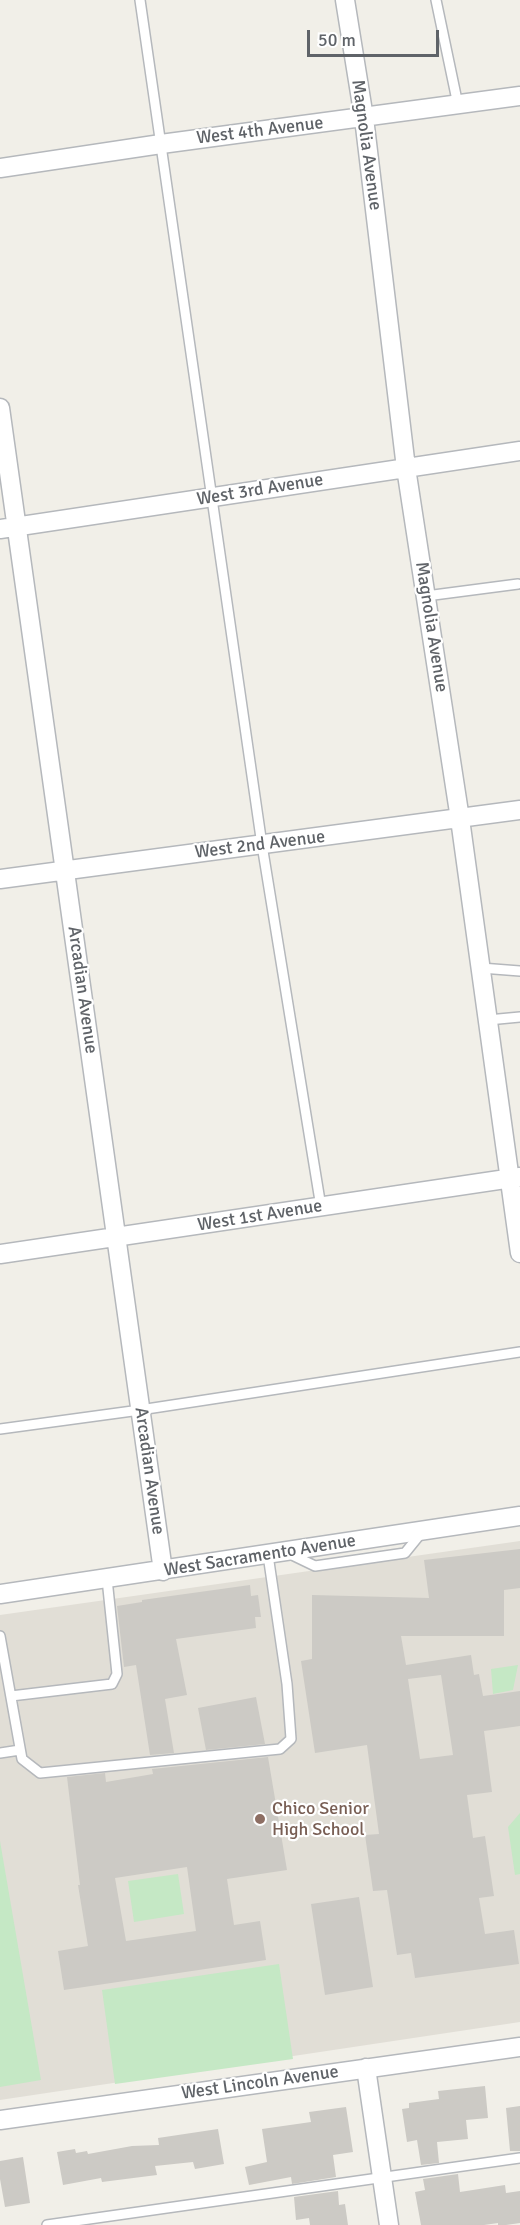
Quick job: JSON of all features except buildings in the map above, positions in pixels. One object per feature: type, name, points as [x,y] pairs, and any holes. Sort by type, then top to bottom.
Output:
[{"type":"street","name":"Magnolia Avenue","points":[[347,0],[364,118],[406,468],[460,819],[488,1020],[515,1178],[520,1253]]},
{"type":"street","name":"West 4th Avenue","points":[[0,168],[520,96]]},
{"type":"street","name":"Arcadian Avenue","points":[[0,408],[8,528],[65,870],[163,1571]]},
{"type":"street","name":"West 3rd Avenue","points":[[8,528],[520,451]]},
{"type":"street","name":"West 2nd Avenue","points":[[0,879],[520,810]]},
{"type":"street","name":"West 1st Avenue","points":[[0,1254],[515,1178]]},
{"type":"street","name":"West Sacramento Avenue","points":[[0,1594],[520,1516]]},
{"type":"street","name":"West Lincoln Avenue","points":[[0,2120],[520,2047]]},
{"type":"street","points":[[366,2068],[389,2225]]},
{"type":"lane","points":[[140,0],[262,844],[321,1207]]},
{"type":"lane","points":[[436,0],[458,105]]},
{"type":"lane","points":[[426,596],[518,584]]},
{"type":"lane","points":[[481,968],[520,971]]},
{"type":"lane","points":[[488,1020],[520,1017]]},
{"type":"lane","points":[[0,1429],[520,1352]]},
{"type":"lane","points":[[0,1636],[21,1754],[40,1773],[280,1749],[291,1738],[268,1555]]},
{"type":"lane","points":[[11,1696],[112,1684],[117,1674],[107,1579]]},
{"type":"lane","points":[[0,1753],[21,1754]]},
{"type":"lane","points":[[47,2225],[520,2158]]},
{"type":"shaded area","name":"Chico Senior High School","points":[[520,1541],[520,2022],[0,2100],[0,1615]]},
{"type":"green space","points":[[518,1665],[513,1690],[493,1694],[491,1669]]},
{"type":"green space","points":[[520,1813],[520,1874],[515,1875],[508,1827]]},
{"type":"green space","points":[[0,1841],[41,2080],[0,2087]]},
{"type":"green space","points":[[178,1874],[184,1914],[134,1922],[128,1881]]},
{"type":"green space","points":[[279,1964],[293,2059],[115,2084],[102,1990]]},
{"type":"place","name":"Chico Senior High School","points":[[260,1819]]}]
